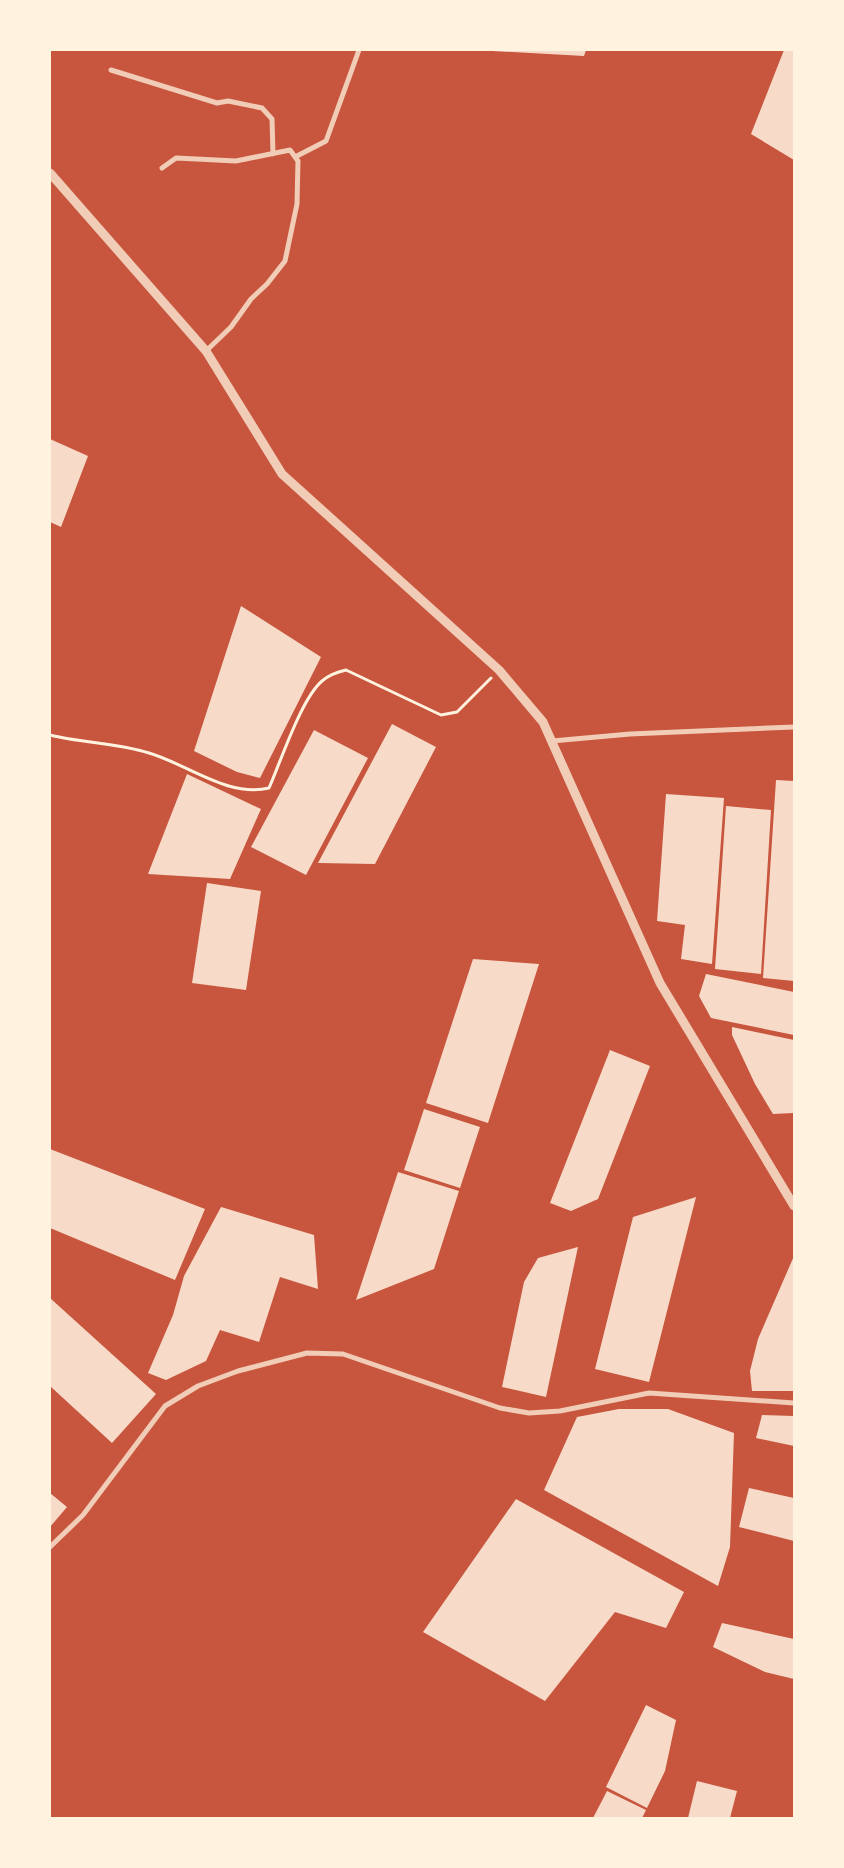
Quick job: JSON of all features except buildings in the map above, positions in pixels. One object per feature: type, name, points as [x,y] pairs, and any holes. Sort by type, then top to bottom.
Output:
[{"type":"street","points":[[295,157],[326,141],[359,50]]},
{"type":"street","points":[[111,70],[217,103],[228,101],[262,108],[272,119],[273,154]]},
{"type":"street","points":[[162,168],[176,158],[236,161],[290,150],[298,161],[297,204],[284,261],[268,284],[251,300],[231,327],[206,352]]},
{"type":"street","points":[[50,173],[206,352],[282,474],[499,670],[543,722],[660,983],[794,1206]]},
{"type":"street","points":[[552,741],[630,734],[794,727]]},
{"type":"street","points":[[50,1547],[83,1515],[166,1406],[198,1386],[238,1371],[307,1353],[343,1354],[500,1408],[529,1413],[560,1411],[649,1393],[794,1403]]},
{"type":"path","points":[[50,736],[148,752],[235,788],[256,791],[269,788],[305,704],[321,682],[336,672],[346,670],[441,715],[457,712],[499,670]]}]
